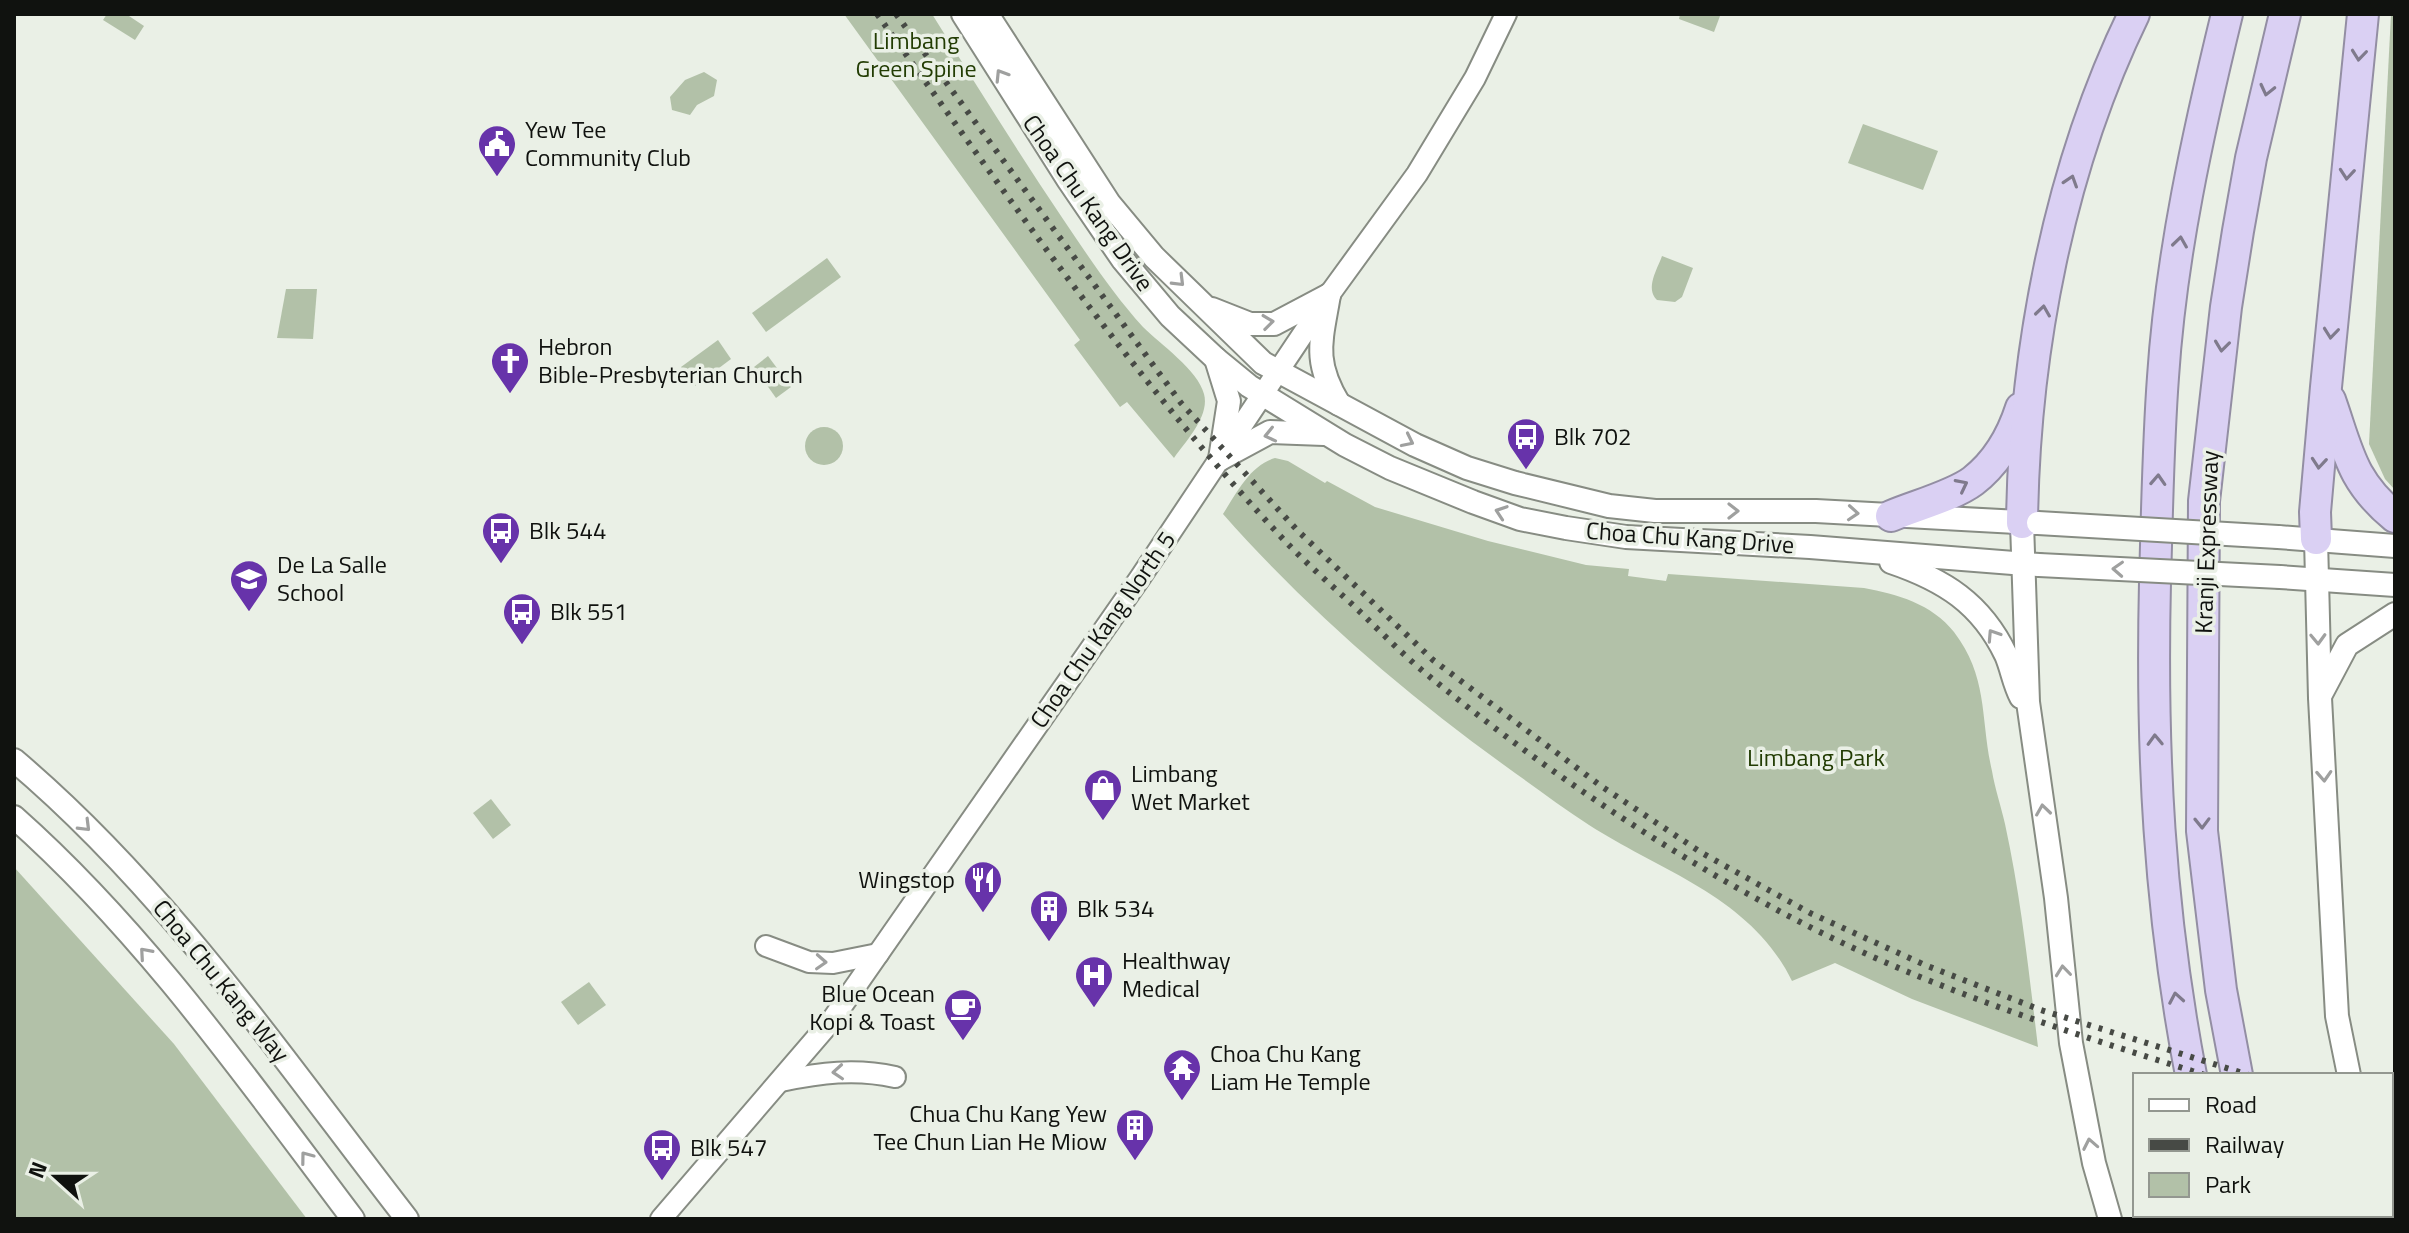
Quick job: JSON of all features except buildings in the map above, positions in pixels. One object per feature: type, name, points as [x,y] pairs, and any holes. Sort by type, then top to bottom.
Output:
[{"type":"highway","points":[[2030,523],[2027,427],[2051,256],[2063,203],[2089,124],[2134,14]]},
{"type":"highway","name":"Kranji Expressway","points":[[2191,1073],[2174,990],[2158,838],[2153,687],[2157,498],[2163,375],[2183,223],[2227,14]]},
{"type":"highway","name":"Kranji Expressway","points":[[2237,1073],[2221,990],[2202,831],[2204,501],[2226,307],[2238,231],[2251,158],[2285,14]]},
{"type":"highway","points":[[2316,539],[2315,512],[2326,387],[2363,14]]},
{"type":"highway","points":[[1891,516],[1972,482],[2002,449],[2015,427],[2035,366]]},
{"type":"highway","points":[[2326,387],[2354,472],[2376,502],[2395,517]]},
{"type":"main road","name":"Choa Chu Kang Drive","points":[[963,14],[1123,260],[1170,316],[1216,359],[1263,393],[1325,434],[1390,468],[1520,519],[1626,537],[2395,585]]},
{"type":"main road","name":"Choa Chu Kang Drive","points":[[987,14],[1109,203],[1154,257],[1263,363],[1415,445],[1467,468],[1609,506],[1655,511],[1816,511],[2395,546]]},
{"type":"main road","points":[[1203,305],[1250,324],[1274,324],[1329,295]]},
{"type":"main road","points":[[1329,295],[1321,344],[1321,366],[1324,380],[1339,405]]},
{"type":"main road","points":[[1216,359],[1229,401],[1220,459]]},
{"type":"main road","points":[[1220,459],[1270,432],[1325,434]]},
{"type":"main road","points":[[2030,523],[2028,702],[2056,898],[2071,1043],[2094,1163],[2110,1219]]},
{"type":"main road","points":[[2316,539],[2320,698],[2337,1016],[2349,1073]]},
{"type":"main road","points":[[1855,551],[1922,572],[1947,585],[1968,603],[1996,639],[2007,658],[2019,696],[2028,702]]},
{"type":"main road","points":[[2320,698],[2347,645],[2395,614]]},
{"type":"main road","name":"Choa Chu Kang Way","points":[[14,760],[81,822],[146,890],[276,1047],[407,1219]]},
{"type":"main road","name":"Choa Chu Kang Way","points":[[14,817],[110,914],[164,976],[353,1219]]},
{"type":"street","name":"Choa Chu Kang North 5","points":[[661,1219],[832,1020],[1431,150],[1475,78],[1506,14]]},
{"type":"street","points":[[766,946],[809,962],[833,963],[878,954]]},
{"type":"street","points":[[781,1081],[836,1071],[869,1071],[895,1077]]},
{"type":"green space","points":[[107,14],[126,14],[144,26],[135,40],[103,20]]},
{"type":"green space","name":"Limbang Green Spine","points":[[844,14],[932,14],[1101,274],[1143,327],[1187,367],[1200,385],[1204,394],[1204,411],[1196,428],[1174,458],[1127,402],[1120,407],[1074,345],[1080,340]]},
{"type":"green space","points":[[1680,14],[1720,16],[1714,32],[1679,19]]},
{"type":"green space","points":[[2391,14],[2395,14],[2395,490],[2385,479],[2369,444]]},
{"type":"green space","points":[[704,72],[717,80],[714,96],[697,105],[690,115],[672,110],[670,97],[685,80]]},
{"type":"green space","points":[[1863,124],[1938,151],[1923,190],[1848,163]]},
{"type":"green space","points":[[1662,256],[1693,268],[1682,297],[1675,302],[1657,300],[1652,290]]},
{"type":"green space","points":[[827,258],[841,277],[766,332],[752,313]]},
{"type":"green space","points":[[286,289],[317,289],[313,339],[277,338]]},
{"type":"green space","points":[[718,340],[731,359],[695,386],[681,367]]},
{"type":"green space","points":[[768,356],[791,387],[776,398],[754,367]]},
{"type":"green space","points":[[824,427],[837,433],[843,446],[837,459],[824,465],[811,459],[805,446],[811,433]]},
{"type":"green space","name":"Limbang Park","points":[[1275,458],[1288,461],[1375,507],[1488,541],[1586,565],[1629,569],[1628,576],[1666,581],[1668,574],[1864,588],[1901,597],[1935,614],[1954,632],[1965,649],[1978,682],[1988,752],[2016,879],[2038,1047],[1912,999],[1835,963],[1792,981],[1774,952],[1729,907],[1589,825],[1466,737],[1322,615],[1223,514],[1251,474]]},
{"type":"green space","points":[[491,799],[511,825],[493,839],[473,813]]},
{"type":"green space","points":[[14,867],[174,1044],[307,1219],[14,1219]]},
{"type":"green space","points":[[589,982],[606,1005],[578,1025],[561,1002]]},
{"type":"railway","points":[[877,14],[1072,284],[1174,415],[1284,540],[1415,664],[1469,708],[1560,776],[1655,839],[1804,924],[1951,989],[2199,1073]]},
{"type":"railway","points":[[896,14],[1181,403],[1297,530],[1433,660],[1601,786],[1702,853],[1810,913],[1925,965],[2041,1010],[2243,1073]]},
{"type":"place","name":"Yew Tee Community Club","points":[[497,178]]},
{"type":"place","name":"Hebron Bible-Presbyterian Church","points":[[510,395]]},
{"type":"place","name":"Blk 702","points":[[1526,471]]},
{"type":"place","name":"Blk 544","points":[[501,565]]},
{"type":"place","name":"De La Salle School","points":[[249,613]]},
{"type":"place","name":"Blk 551","points":[[522,646]]},
{"type":"place","name":"Limbang Wet Market","points":[[1103,822]]},
{"type":"place","name":"Wingstop","points":[[983,914]]},
{"type":"place","name":"Blk 534","points":[[1049,943]]},
{"type":"place","name":"Healthway Medical","points":[[1094,1009]]},
{"type":"place","name":"Blue Ocean Kopi & Toast","points":[[963,1042]]},
{"type":"place","name":"Choa Chu Kang Liam He Temple","points":[[1182,1102]]},
{"type":"place","name":"Chua Chu Kang Yew Tee Chun Lian He Miow","points":[[1135,1162]]},
{"type":"place","name":"Blk 547","points":[[662,1182]]}]
